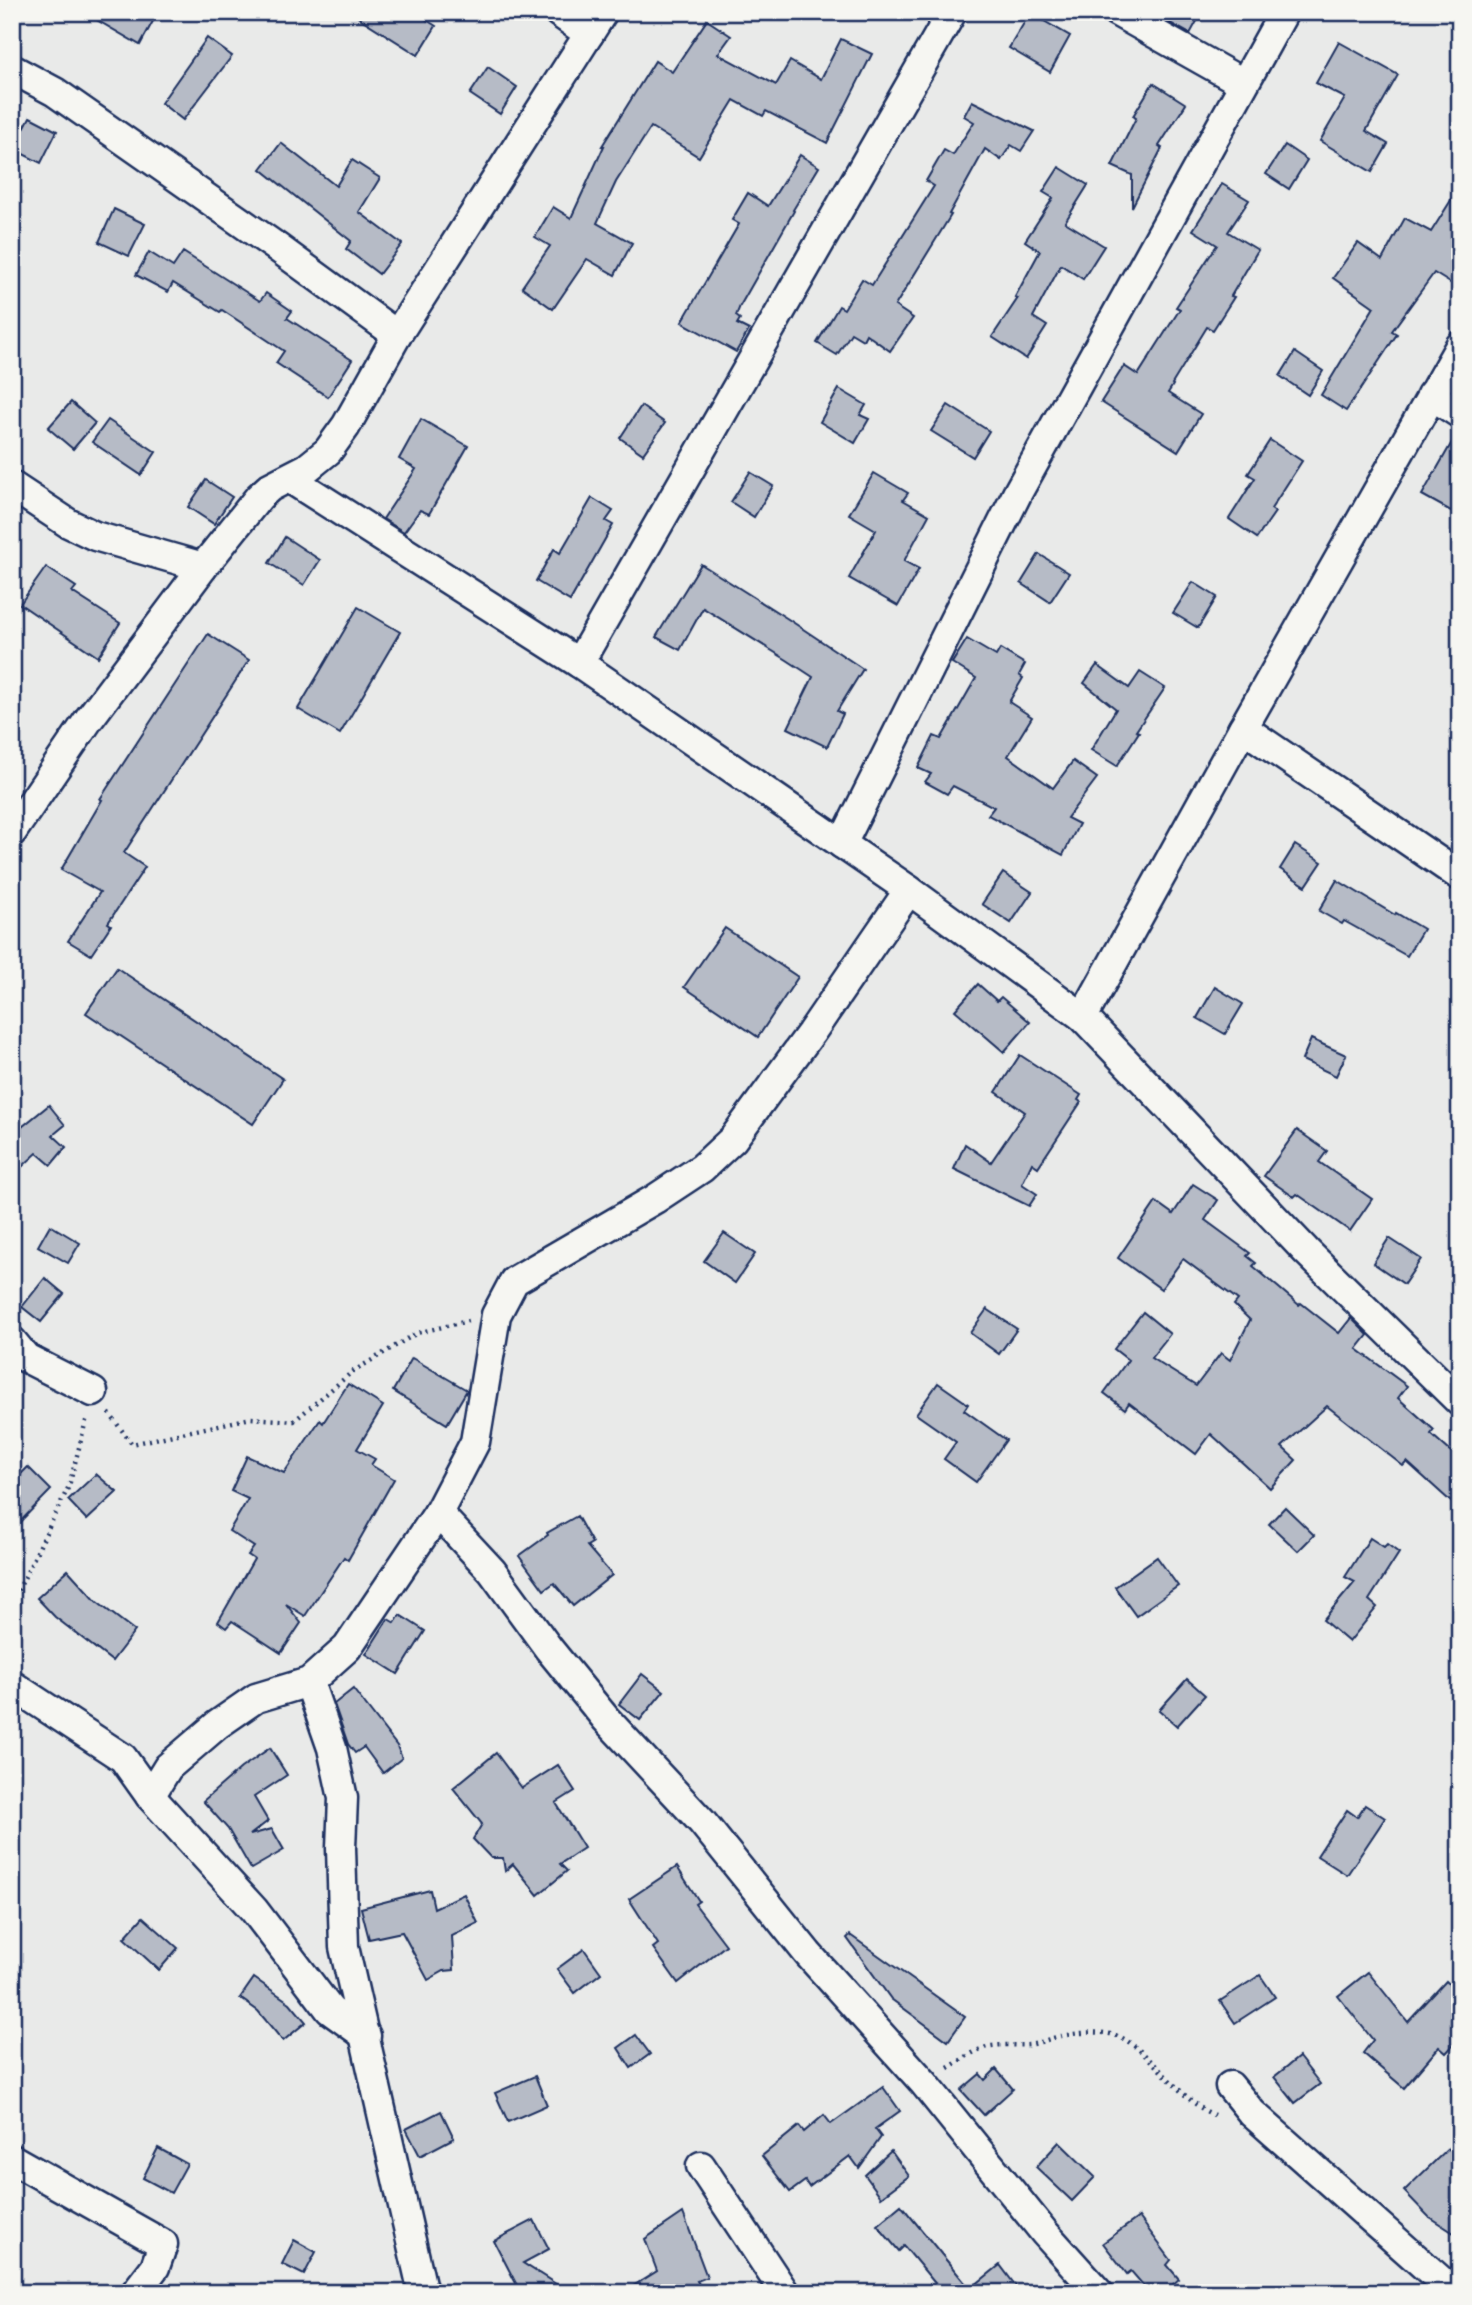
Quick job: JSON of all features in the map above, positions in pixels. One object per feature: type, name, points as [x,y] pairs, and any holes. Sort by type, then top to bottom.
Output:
[{"type":"street","points":[[12,832],[89,719],[203,566],[259,497],[270,487],[307,468],[328,451],[346,426],[397,335],[596,23],[558,12]]},
{"type":"street","points":[[579,663],[952,12]]},
{"type":"street","points":[[1117,12],[1243,83]]},
{"type":"street","points":[[842,844],[1018,492],[1284,12]]},
{"type":"street","points":[[12,69],[55,92],[397,335]]},
{"type":"street","points":[[1083,1017],[1242,728],[1460,346]]},
{"type":"street","points":[[1431,395],[1460,414]]},
{"type":"street","points":[[289,478],[579,663],[909,890],[1083,1017],[1307,1252],[1460,1402]]},
{"type":"street","points":[[12,486],[68,523],[95,536],[203,566]]},
{"type":"street","points":[[1242,728],[1460,876]]},
{"type":"street","points":[[150,1796],[168,1767],[227,1718],[256,1698],[309,1682],[347,1648],[438,1513],[475,1442],[496,1314],[514,1281],[693,1175],[733,1139],[909,890]]},
{"type":"street","points":[[12,1341],[26,1358],[93,1392]]},
{"type":"street","points":[[438,1513],[492,1571],[549,1649],[606,1718],[702,1822],[808,1954],[924,2083],[1044,2231],[1099,2293]]},
{"type":"street","points":[[309,1682],[332,1748],[343,1798],[341,1848],[344,1947],[423,2293]]},
{"type":"street","points":[[12,1685],[123,1758],[150,1796],[254,1910],[330,2010],[366,2035]]},
{"type":"street","points":[[1230,2086],[1252,2113],[1455,2293]]},
{"type":"street","points":[[12,2159],[163,2244],[155,2267],[135,2293]]},
{"type":"street","points":[[701,2166],[785,2293]]},
{"type":"path","points":[[93,1392],[132,1444],[251,1418],[294,1421],[352,1372],[417,1334],[496,1314]]},
{"type":"path","points":[[12,1604],[69,1486],[93,1392]]},
{"type":"path","points":[[924,2083],[977,2050],[991,2046],[1032,2045],[1078,2033],[1103,2034],[1121,2037],[1139,2050],[1196,2105],[1211,2114],[1229,2119],[1252,2113]]},
{"type":"building","points":[[83,12],[158,12],[140,45]]},
{"type":"building","points":[[350,12],[414,12],[436,26],[418,55]]},
{"type":"building","points":[[1175,12],[1202,12],[1190,34],[1170,23]]},
{"type":"building","points":[[1030,13],[1070,36],[1050,72],[1009,48]]},
{"type":"building","points":[[707,20],[731,36],[718,54],[776,85],[790,61],[821,79],[841,39],[872,54],[827,143],[766,111],[763,116],[734,100],[699,157],[651,127],[616,182],[597,223],[632,243],[615,275],[587,259],[553,309],[522,287],[550,246],[535,237],[553,207],[571,218],[602,146],[655,61],[672,72]]},
{"type":"building","points":[[207,38],[232,56],[183,120],[161,103]]},
{"type":"building","points":[[1339,42],[1398,75],[1366,131],[1388,144],[1372,172],[1320,141],[1345,98],[1316,83]]},
{"type":"building","points":[[488,67],[517,87],[500,114],[470,94]]},
{"type":"building","points":[[1153,83],[1186,104],[1159,146],[1162,148],[1132,207],[1132,175],[1112,166],[1136,118],[1133,116]]},
{"type":"building","points":[[972,101],[1034,131],[1021,151],[1011,145],[1001,160],[985,149],[949,214],[951,215],[895,306],[913,318],[890,351],[866,334],[863,340],[851,333],[837,355],[817,343],[839,306],[844,309],[862,279],[872,285],[934,186],[926,181],[944,150],[953,155],[974,122],[964,116]]},
{"type":"building","points":[[30,117],[57,131],[41,163],[13,149]]},
{"type":"building","points":[[281,143],[336,186],[352,160],[380,178],[359,212],[402,244],[379,274],[346,249],[351,241],[261,169]]},
{"type":"building","points":[[1285,145],[1307,160],[1289,189],[1266,174]]},
{"type":"building","points":[[800,155],[819,167],[740,306],[736,316],[740,319],[737,324],[749,330],[736,352],[682,322],[739,224],[732,220],[748,193],[768,206]]},
{"type":"building","points":[[1059,167],[1088,185],[1065,222],[1104,246],[1083,279],[1061,265],[1033,317],[1047,326],[1026,359],[992,337],[1018,298],[1015,297],[1040,251],[1025,241],[1053,198],[1043,192]]},
{"type":"building","points":[[1222,184],[1249,200],[1228,232],[1258,250],[1231,296],[1234,297],[1213,330],[1207,327],[1168,393],[1201,414],[1178,451],[1101,402],[1124,366],[1138,375],[1180,309],[1176,307],[1217,245],[1193,230]]},
{"type":"building","points":[[1460,186],[1460,289],[1434,273],[1392,331],[1397,334],[1346,411],[1321,395],[1374,307],[1333,278],[1358,243],[1382,260],[1405,218],[1431,232]]},
{"type":"building","points":[[114,209],[145,224],[129,256],[99,242]]},
{"type":"building","points":[[149,252],[173,267],[183,252],[260,301],[266,293],[292,311],[287,318],[352,360],[328,397],[276,363],[284,351],[222,310],[220,312],[173,283],[168,292],[136,275]]},
{"type":"building","points":[[1295,352],[1323,371],[1308,395],[1280,376]]},
{"type":"building","points":[[839,389],[866,405],[860,415],[869,419],[855,443],[820,422]]},
{"type":"building","points":[[71,402],[95,423],[73,449],[48,428]]},
{"type":"building","points":[[948,405],[989,431],[973,457],[931,431]]},
{"type":"building","points":[[641,406],[665,423],[643,454],[620,438]]},
{"type":"building","points":[[421,419],[468,446],[429,514],[420,510],[404,532],[383,519],[416,469],[399,459]]},
{"type":"building","points":[[108,420],[156,452],[141,475],[92,442]]},
{"type":"building","points":[[1460,431],[1460,516],[1422,495]]},
{"type":"building","points":[[1270,440],[1302,461],[1271,509],[1275,512],[1257,538],[1229,519],[1255,478],[1248,474]]},
{"type":"building","points":[[750,472],[773,486],[754,517],[731,502]]},
{"type":"building","points":[[874,473],[908,493],[903,500],[929,515],[904,561],[919,569],[898,606],[849,578],[876,530],[849,514]]},
{"type":"building","points":[[206,480],[232,497],[214,524],[188,507]]},
{"type":"building","points":[[592,498],[613,511],[606,521],[613,525],[570,601],[536,581],[554,549],[560,553]]},
{"type":"building","points":[[285,537],[320,560],[304,585],[269,563]]},
{"type":"building","points":[[1039,554],[1069,573],[1050,602],[1021,583]]},
{"type":"building","points":[[701,564],[863,669],[837,711],[843,714],[827,747],[788,728],[813,677],[787,660],[703,608],[680,650],[656,637]]},
{"type":"building","points":[[46,567],[76,587],[72,592],[120,623],[98,657],[20,604]]},
{"type":"building","points":[[1193,582],[1217,597],[1198,628],[1173,613]]},
{"type":"building","points":[[358,607],[400,632],[340,734],[298,709]]},
{"type":"building","points":[[208,634],[249,660],[124,853],[145,867],[108,923],[111,925],[91,955],[68,941],[100,892],[61,870],[102,800],[100,799]]},
{"type":"building","points":[[967,639],[996,656],[1000,649],[1025,664],[1019,675],[1023,678],[1009,702],[1032,717],[1008,756],[1053,788],[1073,761],[1097,778],[1067,818],[1079,824],[1063,855],[988,815],[994,807],[953,786],[947,794],[925,782],[931,774],[918,768],[934,736],[941,739],[976,678],[952,663]]},
{"type":"building","points":[[1097,665],[1129,688],[1140,672],[1165,688],[1136,731],[1139,732],[1117,766],[1091,750],[1116,709],[1084,683]]},
{"type":"building","points":[[1295,845],[1322,862],[1306,886],[1280,869]]},
{"type":"building","points":[[1003,873],[1032,892],[1011,923],[982,904]]},
{"type":"building","points":[[1337,880],[1423,929],[1407,956],[1344,921],[1342,924],[1319,911]]},
{"type":"building","points":[[725,928],[798,977],[758,1037],[684,987]]},
{"type":"building","points":[[117,968],[283,1079],[253,1124],[86,1013]]},
{"type":"building","points":[[978,984],[997,1001],[1001,997],[1030,1022],[1004,1052],[955,1010]]},
{"type":"building","points":[[1215,987],[1243,1004],[1225,1034],[1197,1018]]},
{"type":"building","points":[[1311,1039],[1346,1055],[1336,1076],[1302,1060]]},
{"type":"building","points":[[1020,1055],[1081,1095],[1078,1100],[1081,1102],[1038,1167],[1032,1163],[1022,1184],[1037,1194],[1029,1206],[954,1169],[965,1144],[991,1162],[1025,1112],[996,1092]]},
{"type":"building","points":[[49,1105],[65,1125],[53,1135],[66,1147],[51,1165],[37,1153],[12,1176],[12,1135]]},
{"type":"building","points":[[1297,1130],[1327,1151],[1319,1162],[1372,1199],[1350,1231],[1297,1194],[1294,1197],[1264,1176]]},
{"type":"building","points":[[1193,1184],[1218,1200],[1205,1220],[1250,1253],[1247,1256],[1256,1263],[1253,1266],[1299,1305],[1301,1303],[1339,1333],[1351,1318],[1368,1335],[1357,1349],[1407,1386],[1398,1398],[1434,1430],[1431,1434],[1460,1460],[1460,1510],[1407,1462],[1403,1466],[1327,1406],[1282,1447],[1296,1460],[1270,1488],[1211,1434],[1196,1454],[1129,1403],[1125,1409],[1104,1393],[1128,1360],[1114,1349],[1143,1312],[1170,1334],[1151,1358],[1196,1386],[1221,1353],[1230,1360],[1250,1320],[1234,1305],[1238,1300],[1183,1259],[1161,1289],[1118,1258],[1156,1202],[1173,1214]]},
{"type":"building","points":[[50,1225],[80,1243],[68,1263],[38,1246]]},
{"type":"building","points":[[724,1233],[755,1254],[735,1283],[704,1261]]},
{"type":"building","points":[[1389,1238],[1421,1259],[1404,1284],[1373,1263]]},
{"type":"building","points":[[45,1278],[64,1294],[41,1322],[22,1307]]},
{"type":"building","points":[[987,1309],[1017,1329],[999,1354],[970,1333]]},
{"type":"building","points":[[412,1358],[467,1390],[447,1424],[393,1391]]},
{"type":"building","points":[[938,1383],[968,1404],[964,1410],[1006,1440],[976,1482],[944,1459],[956,1442],[916,1414]]},
{"type":"building","points":[[348,1384],[383,1406],[357,1449],[375,1459],[371,1465],[394,1479],[348,1560],[344,1557],[305,1616],[286,1604],[301,1623],[281,1653],[232,1621],[226,1628],[218,1622],[254,1559],[248,1555],[254,1547],[229,1531],[248,1499],[231,1491],[247,1456],[284,1473],[320,1420],[323,1423]]},
{"type":"building","points":[[28,1467],[51,1490],[12,1530],[12,1483]]},
{"type":"building","points":[[96,1474],[117,1492],[87,1520],[68,1500]]},
{"type":"building","points":[[1285,1507],[1314,1535],[1298,1551],[1269,1524]]},
{"type":"building","points":[[577,1516],[592,1543],[587,1546],[612,1575],[573,1606],[554,1583],[544,1590],[519,1556],[548,1535],[547,1533]]},
{"type":"building","points":[[1370,1538],[1384,1547],[1387,1544],[1399,1553],[1369,1600],[1377,1607],[1349,1642],[1323,1620],[1355,1582],[1345,1577]]},
{"type":"building","points":[[1157,1557],[1178,1586],[1136,1616],[1115,1587]]},
{"type":"building","points":[[68,1570],[97,1602],[135,1631],[112,1661],[55,1617],[37,1598]]},
{"type":"building","points":[[400,1615],[425,1631],[398,1674],[366,1654],[388,1619],[395,1623]]},
{"type":"building","points":[[642,1674],[664,1691],[640,1720],[619,1704]]},
{"type":"building","points":[[1187,1679],[1205,1695],[1177,1726],[1159,1710]]},
{"type":"building","points":[[353,1689],[397,1746],[402,1758],[383,1773],[364,1747],[355,1753],[348,1744],[334,1704]]},
{"type":"building","points":[[270,1748],[287,1775],[254,1797],[268,1821],[250,1835],[272,1829],[284,1850],[251,1869],[228,1829],[203,1801],[241,1768]]},
{"type":"building","points":[[496,1753],[522,1788],[558,1765],[575,1791],[556,1803],[584,1848],[560,1864],[567,1871],[538,1895],[513,1864],[505,1871],[503,1858],[491,1858],[473,1839],[482,1824],[453,1788]]},
{"type":"building","points":[[1365,1805],[1385,1818],[1347,1875],[1317,1856],[1347,1810],[1357,1817]]},
{"type":"building","points":[[677,1867],[699,1901],[695,1904],[726,1945],[678,1983],[653,1948],[658,1944],[629,1899]]},
{"type":"building","points":[[430,1890],[434,1908],[464,1894],[478,1923],[452,1936],[454,1970],[444,1971],[428,1980],[402,1932],[369,1939],[361,1908]]},
{"type":"building","points":[[143,1917],[178,1948],[159,1970],[124,1938]]},
{"type":"building","points":[[850,1935],[965,2017],[948,2041],[891,1999],[847,1938]]},
{"type":"building","points":[[584,1949],[601,1973],[575,1993],[557,1969]]},
{"type":"building","points":[[1368,1972],[1408,2022],[1446,1981],[1460,1994],[1460,2038],[1446,2053],[1439,2047],[1404,2088],[1363,2053],[1373,2040],[1338,1996]]},
{"type":"building","points":[[1260,1975],[1275,1997],[1235,2023],[1220,2001]]},
{"type":"building","points":[[254,1978],[290,2003],[306,2022],[283,2041],[258,2011],[240,1998]]},
{"type":"building","points":[[636,2035],[650,2054],[631,2068],[618,2048]]},
{"type":"building","points":[[1299,2057],[1320,2084],[1295,2103],[1274,2077]]},
{"type":"building","points":[[996,2069],[1013,2089],[984,2115],[961,2090],[980,2074],[985,2080]]},
{"type":"building","points":[[535,2076],[547,2105],[508,2122],[495,2093]]},
{"type":"building","points":[[883,2087],[900,2111],[875,2129],[881,2137],[859,2168],[850,2156],[809,2187],[805,2181],[790,2192],[762,2156],[799,2126],[804,2132],[824,2115],[831,2124]]},
{"type":"building","points":[[441,2111],[454,2138],[420,2156],[406,2129]]},
{"type":"building","points":[[1460,2137],[1460,2237],[1429,2217],[1404,2191]]},
{"type":"building","points":[[1059,2142],[1095,2177],[1072,2201],[1036,2167]]},
{"type":"building","points":[[158,2148],[187,2164],[171,2193],[143,2178]]},
{"type":"building","points":[[891,2151],[909,2176],[881,2197],[865,2175]]},
{"type":"building","points":[[901,2205],[970,2289],[1000,2265],[1021,2293],[943,2293],[904,2246],[899,2251],[877,2225]]},
{"type":"building","points":[[683,2213],[707,2277],[697,2281],[705,2293],[622,2293],[657,2271],[645,2239]]},
{"type":"building","points":[[1139,2217],[1171,2260],[1167,2265],[1179,2279],[1163,2293],[1150,2293],[1131,2271],[1127,2274],[1103,2243]]},
{"type":"building","points":[[534,2220],[549,2249],[523,2263],[570,2293],[521,2293],[494,2241]]},
{"type":"building","points":[[294,2240],[316,2252],[304,2275],[282,2264]]}]
